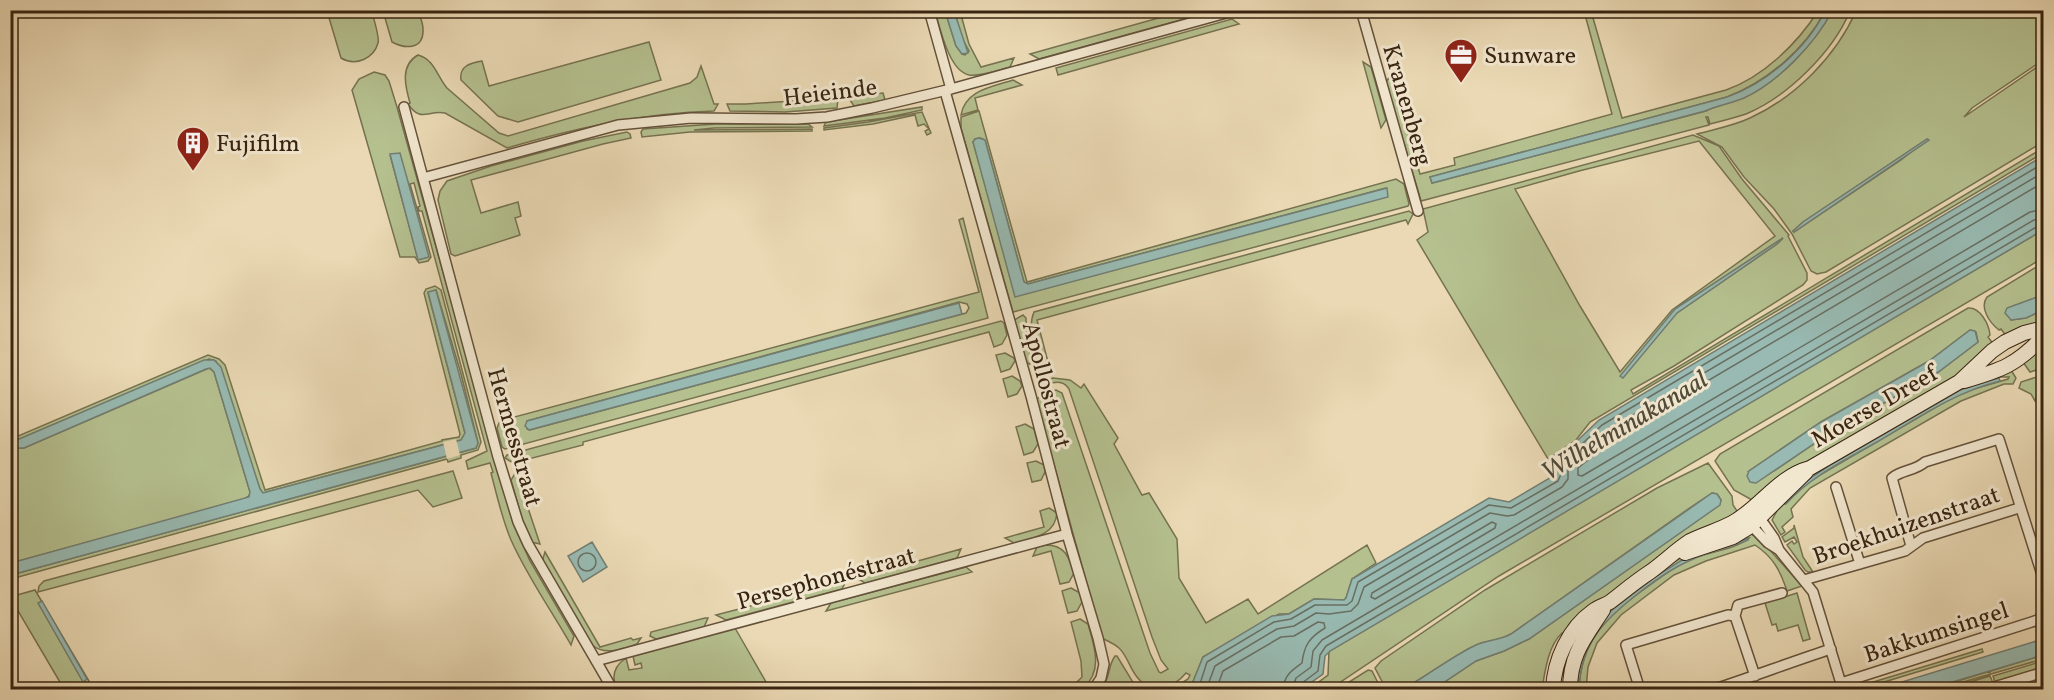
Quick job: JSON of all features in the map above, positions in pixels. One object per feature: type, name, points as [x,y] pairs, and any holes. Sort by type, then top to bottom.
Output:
[{"type":"street","name":"Apollostraat","points":[[929,10],[948,90],[1067,534],[1098,638],[1104,664],[1101,678],[1093,689]]},
{"type":"street","name":"Heieinde","points":[[423,178],[618,125],[691,118],[827,117],[872,108],[948,90],[1237,10]]},
{"type":"street","name":"Kranenberg","points":[[1361,10],[1418,211]]},
{"type":"street","name":"Hermesstraat","points":[[404,107],[498,457],[518,522],[528,544],[613,690]]},
{"type":"street","name":"Moerse Dreef","points":[[1553,690],[1557,665],[1570,636],[1578,624],[1594,610],[1607,604],[1669,558],[1733,537],[1752,517],[1810,468],[1959,382],[2005,342],[2024,333],[2043,328]]},
{"type":"street","name":"Moerse Dreef","points":[[1959,382],[2002,370],[2028,353],[2043,336]]},
{"type":"street","points":[[1911,546],[1892,478],[1918,468],[1925,462],[1999,439],[2043,581]]},
{"type":"street","points":[[1836,487],[1860,564]]},
{"type":"street","name":"Broekhuizenstraat","points":[[1804,580],[1905,551],[1923,538],[2019,508]]},
{"type":"street","points":[[1752,517],[1768,543],[1779,550],[1813,592],[1842,686]]},
{"type":"street","name":"Persephonéstraat","points":[[596,661],[1067,534]]},
{"type":"street","points":[[1755,676],[1735,616],[1738,606],[1782,593]]},
{"type":"street","name":"Moerse Dreef","points":[[1570,690],[1576,652],[1607,604]]},
{"type":"street","points":[[1640,690],[1626,645],[1728,615],[1735,616]]},
{"type":"street","name":"Bakkumsingel","points":[[1842,686],[2043,618]]},
{"type":"street","points":[[1712,690],[1831,650]]},
{"type":"street","points":[[1990,689],[2043,672]]},
{"type":"green space","points":[[1187,10],[1213,11],[1039,59],[1030,54]]},
{"type":"green space","points":[[327,11],[372,11],[378,40],[373,53],[364,60],[353,62],[341,58]]},
{"type":"green space","points":[[383,11],[418,11],[423,27],[420,41],[413,46],[402,46],[392,42]]},
{"type":"green space","points":[[935,11],[945,11],[956,46],[962,54],[965,55],[969,51],[962,38],[954,11],[960,11],[969,44],[981,67],[1014,58],[1010,67],[979,75],[962,72],[946,48]]},
{"type":"green space","points":[[1584,11],[1591,11],[1622,118],[1726,90],[1740,84],[1778,58],[1800,35],[1818,11],[1825,11],[1807,38],[1784,62],[1757,82],[1727,97],[1430,177],[1432,183],[1706,111],[1739,99],[1770,82],[1782,72],[1816,36],[1832,11],[1850,11],[1832,42],[1807,72],[1777,97],[1746,114],[1710,124],[1706,117],[1709,125],[1421,201],[1386,82],[1391,75],[1420,174],[1455,165],[1454,158],[1612,114]]},
{"type":"green space","points":[[1856,11],[2043,11],[2043,60],[1972,108],[1964,117],[2043,63],[2043,142],[1826,272],[1817,274],[1811,271],[1792,234],[1774,209],[1744,177],[1722,147],[1697,134],[1744,121],[1783,99],[1813,74],[1848,28]],"holes":[[[1927,139],[1901,160],[1794,232],[1793,231]]]},
{"type":"green space","points":[[1232,19],[1239,24],[1058,75],[1056,68]]},
{"type":"green space","points":[[649,42],[661,80],[518,122],[498,116],[461,80],[464,68],[482,61],[489,86]]},
{"type":"green space","points":[[418,55],[432,64],[447,88],[499,133],[508,136],[690,83],[697,77],[701,66],[714,104],[718,104],[714,111],[635,118],[558,134],[507,148],[445,113],[421,114],[413,110],[408,104],[410,103],[405,76],[408,64]]},
{"type":"green space","points":[[1363,62],[1371,67],[1386,120],[1381,128]]},
{"type":"green space","points":[[374,72],[385,75],[389,81],[513,523],[530,561],[574,636],[571,645],[511,540],[500,507],[490,463],[468,469],[466,461],[487,451],[422,211],[419,211],[420,206],[414,183],[410,184],[431,257],[428,261],[419,263],[415,257],[400,257],[352,90],[359,79]],"holes":[[[390,155],[408,182],[428,257],[418,259]]]},
{"type":"green space","points":[[1013,80],[1022,85],[975,98],[978,110],[961,115],[968,100],[974,95]]},
{"type":"green space","points":[[883,93],[885,100],[854,106],[848,97]]},
{"type":"green space","points":[[838,98],[837,108],[785,112],[730,111],[727,104],[746,104]]},
{"type":"green space","points":[[922,107],[922,110],[885,118],[824,126],[826,122]]},
{"type":"green space","points":[[979,111],[1027,282],[1396,179],[1404,184],[1409,204],[1013,312],[961,128],[961,117]],"holes":[[[980,138],[985,140],[1024,282],[1028,284],[1386,188],[1016,295],[973,142]]]},
{"type":"green space","points":[[922,112],[931,133],[927,135],[925,131],[929,129],[924,124],[918,126],[915,115],[873,124],[824,130],[824,128]]},
{"type":"green space","points":[[716,124],[808,124],[812,127],[694,130],[812,129],[812,131],[690,132],[642,137],[641,132],[643,129]]},
{"type":"green space","points":[[627,132],[631,138],[471,180],[481,213],[518,202],[521,216],[515,218],[520,235],[455,256],[451,254],[438,200],[440,191],[447,181],[491,166],[583,141]]},
{"type":"green space","points":[[1693,135],[1719,146],[1742,179],[1789,235],[1807,273],[1807,280],[1803,285],[1674,366],[1631,390],[1633,394],[2043,148],[2043,153],[1590,422],[1576,440],[1548,459],[1417,240],[1428,232],[1423,209]],"holes":[[[1699,141],[1775,236],[1672,310],[1620,372],[1580,306],[1515,189]],[[1783,238],[1777,244],[1677,313],[1675,309]]]},
{"type":"green space","points":[[1409,211],[1413,214],[1408,224],[1406,220],[1037,320],[1048,362],[1039,364],[1031,331],[1034,312]]},
{"type":"green space","points":[[963,218],[988,318],[505,449],[502,447],[497,428],[500,421],[979,292],[959,220]],"holes":[[[959,302],[967,304],[969,308],[966,313],[527,429],[527,421]]]},
{"type":"green space","points":[[2043,230],[2043,258],[1499,576],[1330,689],[1308,690],[1328,675],[1329,651]]},
{"type":"green space","points":[[2043,263],[2043,295],[2008,308],[2011,320],[2026,318],[2043,310],[2043,325],[2007,337],[1989,319],[1984,306],[1985,301],[1987,297]]},
{"type":"green space","points":[[435,286],[441,290],[481,442],[478,450],[448,462],[447,459],[11,579],[11,575],[476,448],[478,443],[461,374],[436,290],[428,293],[465,433],[461,440],[263,493],[216,361],[209,359],[17,440],[11,439],[10,429],[12,435],[16,437],[208,355],[219,359],[225,365],[265,490],[459,437],[424,293],[426,289]]},
{"type":"green space","points":[[1968,308],[1976,310],[1986,321],[1990,335],[1988,337],[1994,345],[1966,373],[1760,492],[1752,500],[1734,490],[1715,461],[1720,454]],"holes":[[[1970,330],[1976,332],[1978,342],[1938,372],[1827,435],[1774,471],[1749,471],[1821,422],[1929,361]]]},
{"type":"green space","points":[[1023,315],[1026,318],[1026,338],[1033,366],[1026,362],[1014,320]]},
{"type":"green space","points":[[1001,321],[1004,323],[1007,335],[1002,344],[994,347],[989,332],[583,442],[583,445],[513,463],[505,458],[507,455]]},
{"type":"green space","points":[[2043,340],[2043,368],[2030,372],[2023,362]]},
{"type":"green space","points":[[1005,353],[1015,361],[1010,369],[1001,372],[996,355]]},
{"type":"green space","points":[[209,368],[214,372],[250,492],[249,496],[241,501],[11,563],[11,448],[24,448]]},
{"type":"green space","points":[[2011,370],[2016,378],[2013,384],[2004,384],[1961,401],[1810,488],[1791,509],[1793,517],[1782,527],[1785,532],[1781,535],[1772,520],[1778,509],[1776,507],[1809,475],[1965,385]],"holes":[[[2001,377],[2009,377],[1960,393],[1820,475],[1803,486],[1784,504],[1799,486],[1813,475],[1960,390]]]},
{"type":"green space","points":[[2043,375],[2043,391],[2037,394],[2035,401],[2031,394],[2019,388],[2021,382]]},
{"type":"green space","points":[[1012,376],[1020,381],[1022,386],[1017,394],[1008,397],[1003,379]]},
{"type":"green space","points":[[1053,378],[1070,380],[1081,388],[1084,384],[1118,438],[1114,444],[1142,495],[1149,493],[1177,539],[1179,578],[1206,623],[1248,599],[1258,614],[1367,545],[1376,563],[1352,579],[1344,600],[1314,599],[1289,614],[1279,614],[1203,657],[1190,689],[1172,689],[1188,679],[1190,675],[1186,673],[1175,683],[1162,688],[1142,683],[1119,648],[1102,638],[1036,400],[1043,394],[1056,390],[1062,393],[1150,653],[1159,672],[1168,669],[1161,660],[1152,637],[1069,389],[1061,383],[1044,383],[1043,381]]},
{"type":"green space","points":[[1025,424],[1034,429],[1038,444],[1033,452],[1024,455],[1016,427]]},
{"type":"green space","points":[[1036,461],[1044,465],[1045,472],[1041,480],[1032,482],[1027,463]]},
{"type":"green space","points":[[1708,463],[1732,496],[1733,505],[1739,514],[1664,553],[1588,611],[1549,689],[1545,689],[1553,655],[1562,633],[1550,652],[1542,689],[1434,689],[1476,661],[1529,639],[1719,505],[1721,500],[1717,494],[1712,493],[1688,509],[1511,634],[1468,649],[1404,689],[1386,689],[1375,668],[1381,661],[1485,590],[1657,488]]},
{"type":"green space","points":[[453,471],[462,498],[433,507],[418,490],[38,592],[39,586],[44,581]]},
{"type":"green space","points":[[516,472],[540,544],[531,542],[523,522],[511,480]]},
{"type":"green space","points":[[1049,508],[1057,513],[1055,521],[1052,527],[1042,535],[1014,543],[1005,538],[1044,527],[1040,511]]},
{"type":"green space","points":[[1794,525],[1803,557],[1813,572],[1805,570],[1787,545],[1792,541],[1794,544],[1797,542],[1794,537],[1785,542],[1782,537],[1794,528]]},
{"type":"green space","points":[[1744,534],[1751,534],[1759,538],[1802,586],[1787,591],[1775,565],[1767,554],[1755,545],[1706,561],[1674,575],[1621,615],[1597,643],[1588,667],[1586,689],[1579,689],[1581,672],[1590,643],[1607,620],[1618,610],[1667,572],[1694,558],[1737,545],[1749,538],[1685,560],[1647,583],[1602,621],[1586,644],[1578,672],[1577,689],[1574,690],[1580,656],[1586,642],[1603,617],[1627,595],[1677,560]]},
{"type":"green space","points":[[1046,545],[1058,547],[1068,557],[1074,573],[1069,582],[1060,584],[1051,551],[1033,556],[1037,547]]},
{"type":"green space","points":[[961,549],[957,558],[865,583],[857,578]]},
{"type":"green space","points":[[545,552],[600,647],[631,638],[633,640],[641,638],[637,644],[608,651],[592,645],[542,562]]},
{"type":"green space","points":[[966,567],[972,572],[826,611],[831,603]]},
{"type":"green space","points":[[846,581],[842,589],[726,620],[716,615]]},
{"type":"green space","points":[[1071,588],[1080,593],[1082,602],[1077,611],[1068,613],[1062,591]]},
{"type":"green space","points":[[35,590],[89,681],[79,689],[64,689],[10,597]]},
{"type":"green space","points":[[1797,593],[1810,639],[1803,641],[1798,625],[1778,631],[1776,624],[1772,625],[1765,603]]},
{"type":"green space","points":[[708,618],[704,627],[656,639],[650,636],[651,632]]},
{"type":"green space","points":[[1080,619],[1088,624],[1095,650],[1095,666],[1089,682],[1083,689],[1070,689],[1082,677],[1081,661],[1071,622]]},
{"type":"green space","points":[[735,628],[770,689],[617,690],[614,681],[615,672],[626,658],[629,670],[642,668],[641,663],[635,665],[633,656]]},
{"type":"green space","points":[[1982,649],[1983,652],[1861,689],[1860,686]]},
{"type":"green space","points":[[2043,655],[2043,659],[1929,690],[1990,672]]},
{"type":"green space","points":[[1115,656],[1134,684],[1128,689],[1101,689],[1106,681]]},
{"type":"green space","points":[[2043,661],[2043,667],[1995,682],[1993,676]]},
{"type":"green space","points":[[1368,670],[1372,671],[1381,689],[1338,689]]},
{"type":"green space","points":[[1990,676],[1993,683],[1970,689],[1946,689]]},
{"type":"water","points":[[945,11],[954,11],[968,53],[962,54],[956,46]]},
{"type":"water","points":[[1825,11],[1832,11],[1806,49],[1770,82],[1744,98],[1705,111],[1432,183],[1430,177],[1742,91],[1771,73],[1797,51]]},
{"type":"water","points":[[979,138],[985,140],[1024,282],[1028,284],[1387,188],[1388,197],[1015,297],[973,142]]},
{"type":"water","points":[[1927,139],[1929,140],[1793,231],[1803,222]]},
{"type":"water","points":[[400,153],[429,257],[418,260],[390,154]]},
{"type":"water","name":"Wilhelminakanaal","points":[[2043,156],[2043,230],[1330,651],[1325,656],[1323,674],[1302,689],[1190,689],[1203,657],[1272,616],[1289,614],[1314,599],[1344,600],[1352,579],[1489,498],[1509,502],[1555,475],[1549,460],[1577,441],[1599,420]]},
{"type":"water","points":[[1783,238],[1677,313],[1623,378],[1620,376],[1675,309]]},
{"type":"water","points":[[436,290],[478,443],[476,448],[11,575],[11,563],[249,497],[250,492],[214,372],[210,368],[24,448],[11,448],[11,439],[17,440],[204,360],[214,360],[221,367],[263,493],[461,440],[465,433],[428,292]]},
{"type":"water","points":[[2043,295],[2043,310],[2026,318],[2011,320],[2005,313],[2007,308]]},
{"type":"water","points":[[959,303],[962,314],[529,430],[525,426],[527,421]]},
{"type":"water","points":[[1970,330],[1975,331],[1978,342],[1937,373],[1827,435],[1756,483],[1750,482],[1747,476],[1749,471],[1821,422],[1929,361]]},
{"type":"water","points":[[1999,378],[2000,381],[1967,392],[1936,407],[1841,462],[1806,485],[1784,504],[1799,486],[1832,464],[1960,390]]},
{"type":"water","points":[[1712,493],[1717,494],[1721,500],[1720,505],[1529,639],[1476,661],[1434,689],[1404,689],[1480,643],[1511,634]]},
{"type":"water","points":[[1749,538],[1677,567],[1627,602],[1606,622],[1590,645],[1584,658],[1577,690],[1580,668],[1587,647],[1604,618],[1612,610],[1682,560]]},
{"type":"water","points":[[592,542],[607,567],[583,582],[568,556]]},
{"type":"water","points":[[42,601],[87,679],[83,682],[38,603]]},
{"type":"water","points":[[2043,639],[2043,655],[1929,689],[1879,689]]},
{"type":"pier","points":[[456,439],[460,455],[447,459],[443,442]]},
{"type":"place","name":"Sunware","points":[[1461,84]]},
{"type":"place","name":"Fujifilm","points":[[193,172]]}]
